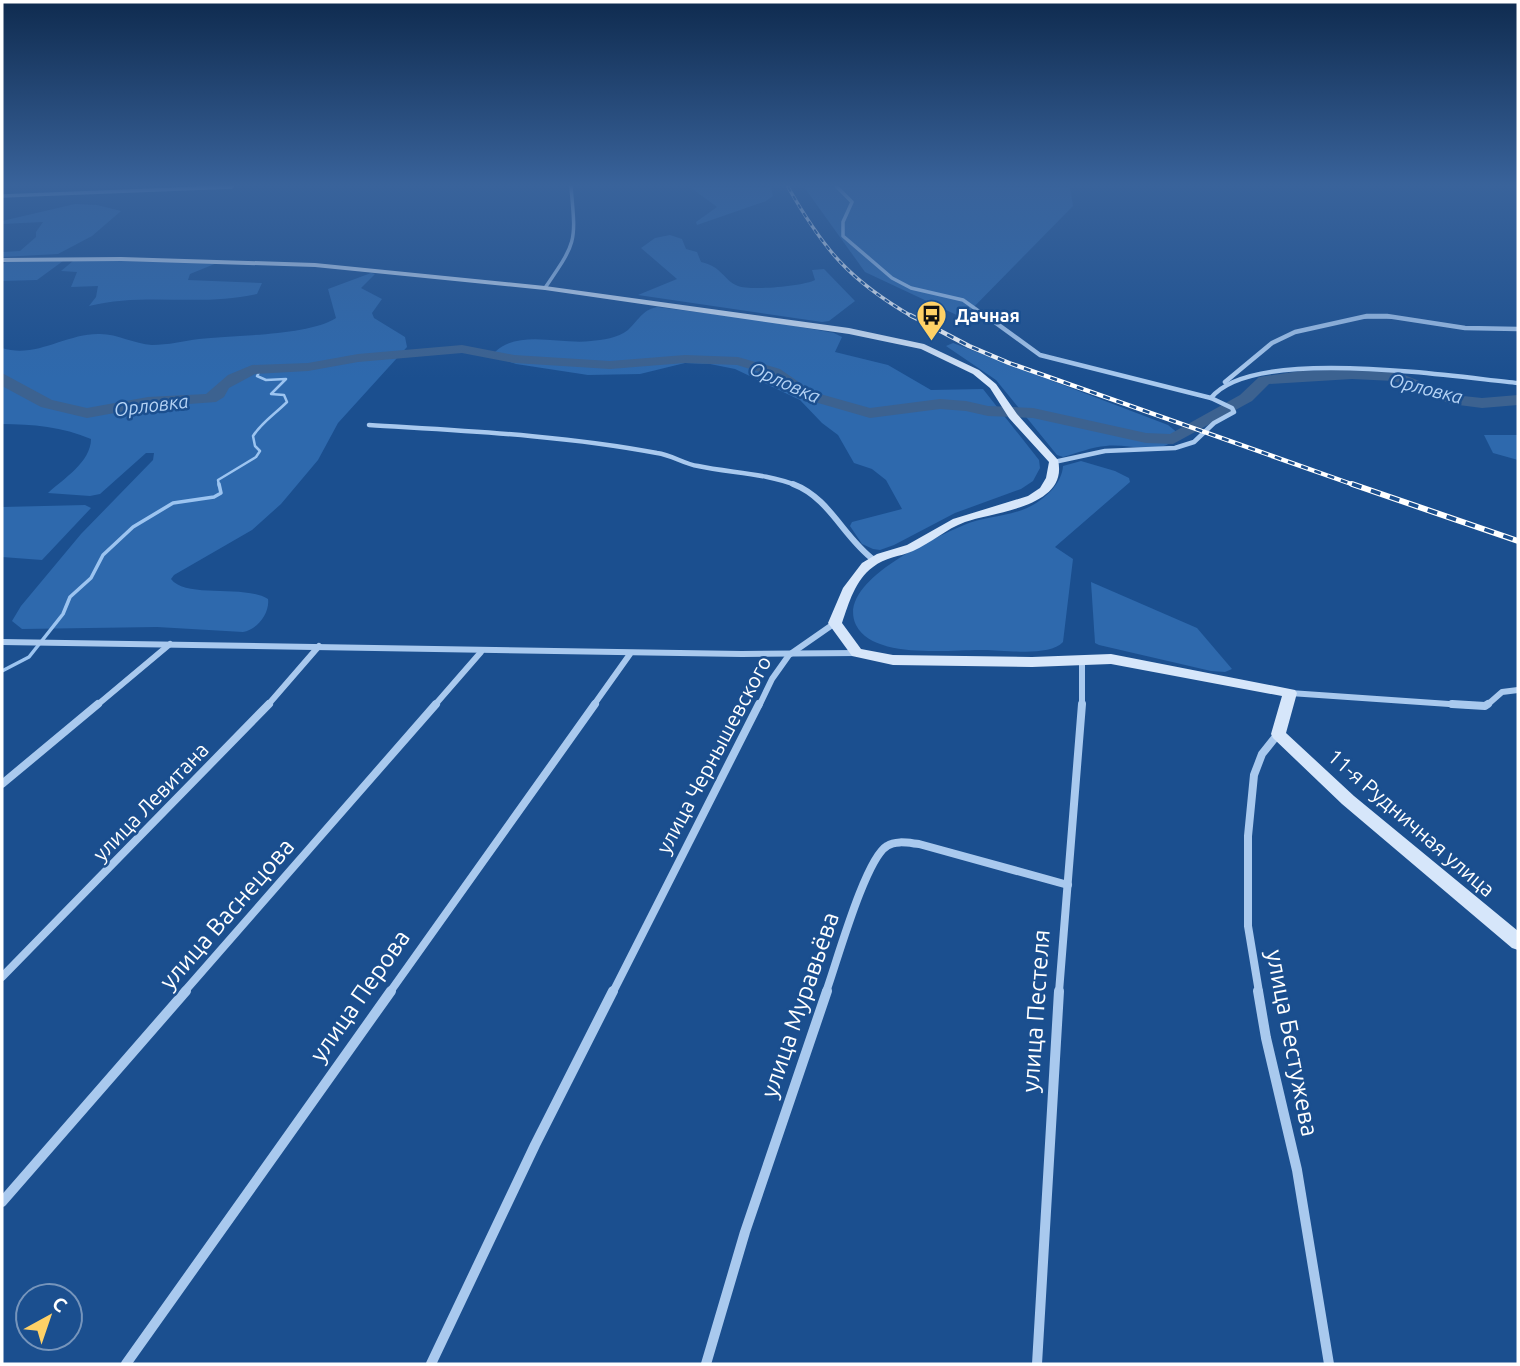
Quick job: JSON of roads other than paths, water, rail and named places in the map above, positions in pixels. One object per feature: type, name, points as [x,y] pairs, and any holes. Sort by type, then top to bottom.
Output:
[{"type":"main road","points":[[2,260],[166,259],[315,265],[545,288],[798,322],[924,347],[976,372],[993,386],[1013,416],[1054,462],[1055,474],[1050,483],[1026,503],[957,521],[907,550],[874,559],[857,576],[835,623],[857,653],[893,660],[1111,659],[1290,693],[1278,734]]},
{"type":"main road","name":"11-я Рудничная улица","points":[[1278,734],[1348,800],[1518,942]]},
{"type":"street","points":[[545,288],[570,251]]},
{"type":"street","points":[[860,251],[903,285],[962,300],[1040,355],[1211,398],[1232,408],[1234,412],[1214,423],[1203,436],[1175,449],[1105,451],[1054,462]]},
{"type":"street","points":[[1211,398],[1222,385],[1262,351],[1295,332],[1367,316],[1387,316],[1465,328],[1518,329]]},
{"type":"street","points":[[1222,385],[1260,374],[1308,366],[1518,383]]},
{"type":"street","points":[[369,425],[590,442],[663,454],[697,466],[756,474],[804,488],[818,497],[854,545],[874,559]]},
{"type":"street","name":"улица Чернышевского","points":[[431,1364],[535,1145],[772,679],[789,655],[835,623]]},
{"type":"street","points":[[2,642],[630,654],[857,653]]},
{"type":"street","points":[[2,783],[171,644]]},
{"type":"street","name":"улица Левитана","points":[[2,977],[197,780],[286,686],[319,646]]},
{"type":"street","name":"улица Васнецова","points":[[2,1202],[481,652]]},
{"type":"street","name":"улица Перова","points":[[126,1364],[630,654]]},
{"type":"street","name":"улица Пестеля","points":[[1037,1364],[1083,687],[1082,660]]},
{"type":"street","points":[[1290,693],[1485,706],[1502,692],[1518,690]]},
{"type":"street","name":"улица Бестужева","points":[[1278,734],[1262,754],[1254,775],[1248,836],[1248,926],[1266,1038],[1297,1170],[1329,1364]]},
{"type":"street","name":"улица Муравьёва","points":[[706,1364],[745,1232],[862,887],[884,847],[899,840],[919,844],[1068,886]]},
{"type":"waterway","name":"Орловка","points":[[2,378],[14,388],[47,404],[87,413],[148,402],[210,399],[233,378],[252,370],[308,367],[358,358],[462,349],[514,359],[610,365],[685,359],[738,361],[775,372],[807,395],[870,413],[940,404],[966,406],[988,411],[1033,413],[1146,438],[1173,439],[1246,398],[1264,380],[1352,374],[1397,377],[1451,399],[1482,403],[1518,400]]},
{"type":"waterway","points":[[219,486],[218,480],[256,457],[260,451],[255,446],[253,436],[287,402],[284,395],[271,394],[286,379],[266,380],[257,376],[261,369]]},
{"type":"waterway","points":[[2,671],[29,657],[63,614],[70,597],[91,578],[103,555],[133,527],[173,503],[214,497],[221,493],[219,484]]},
{"type":"railway","points":[[830,251],[872,290],[913,317]]},
{"type":"railway","points":[[910,315],[969,346],[1009,363],[1357,486]]},
{"type":"railway","points":[[1352,484],[1518,541]]},
{"type":"place","name":"Дачная","points":[[932,343]]}]
